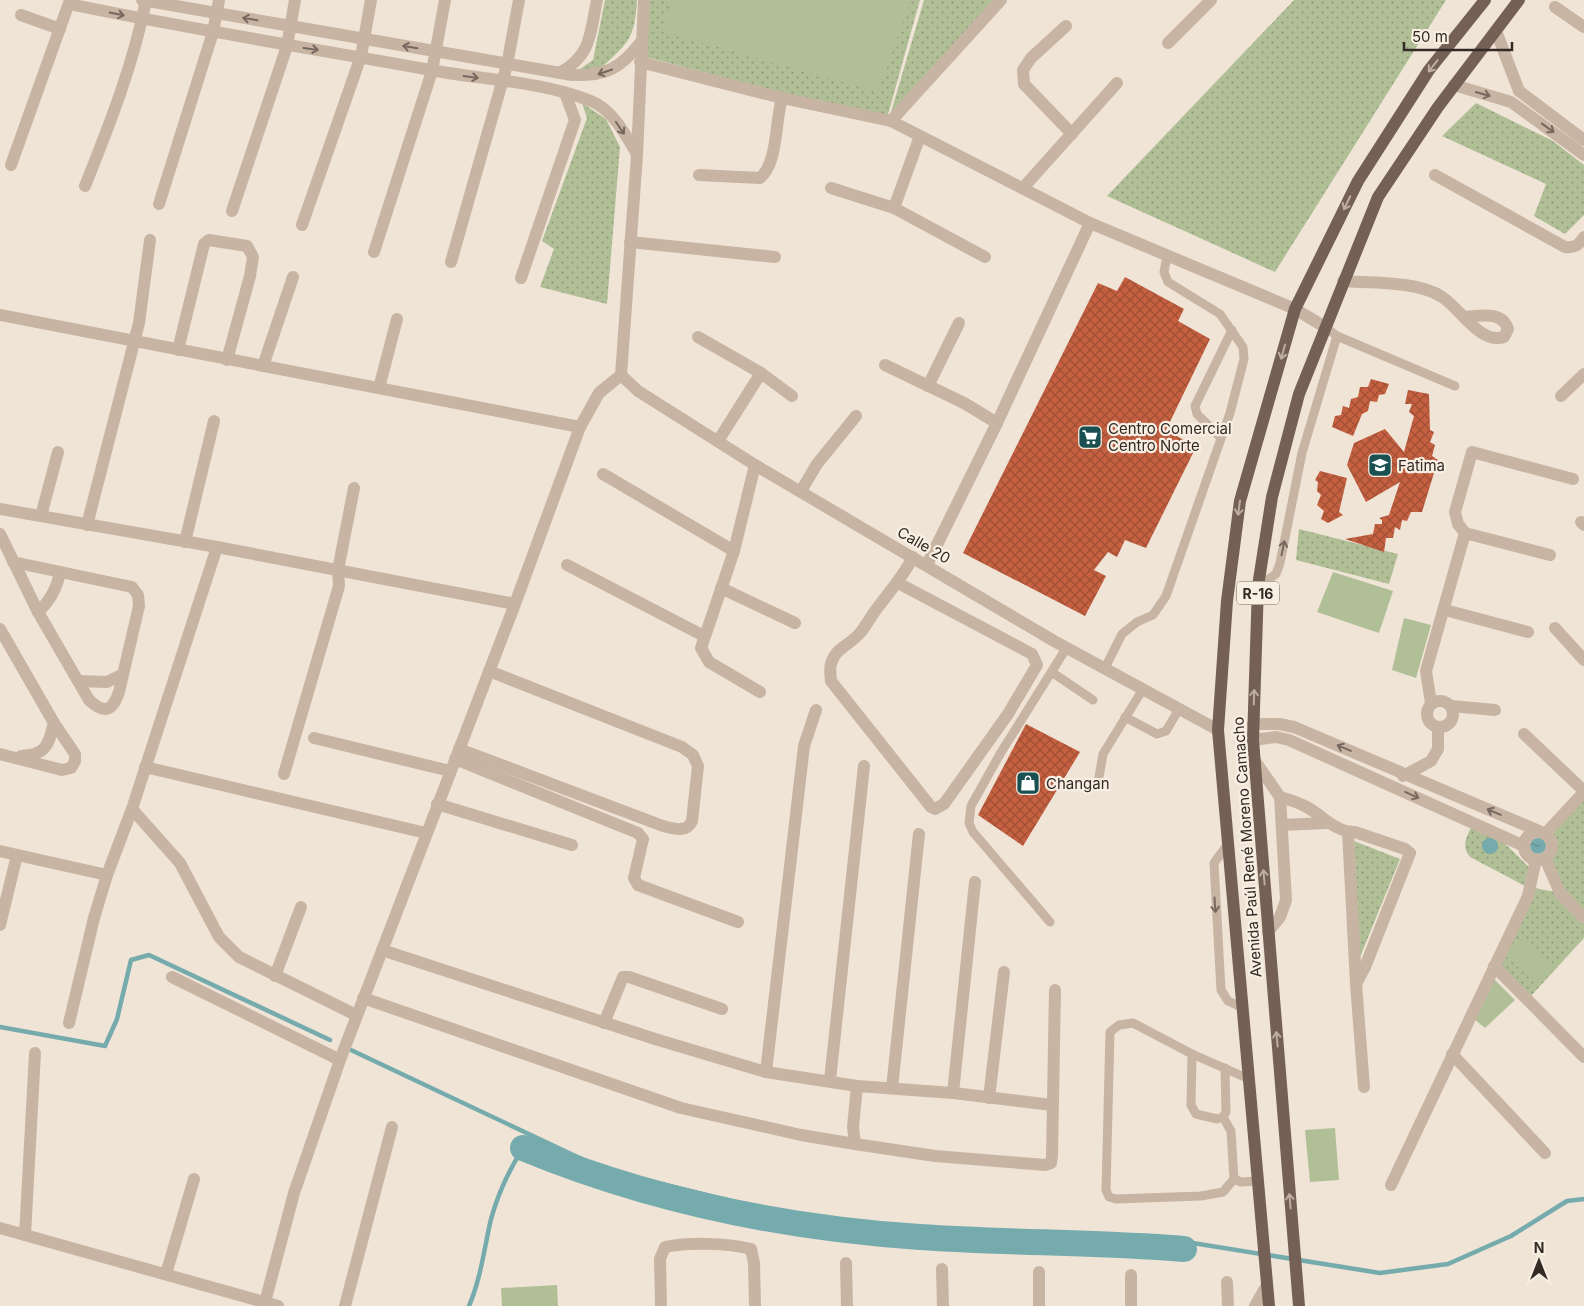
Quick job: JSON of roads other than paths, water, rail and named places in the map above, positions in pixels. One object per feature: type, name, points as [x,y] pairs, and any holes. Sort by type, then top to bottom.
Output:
[{"type":"main road","name":"Avenida Paúl René Moreno Camacho","points":[[1269,1306],[1218,730],[1227,601],[1240,502],[1295,309],[1358,180],[1429,70],[1485,0]]},
{"type":"main road","name":"Avenida Paúl René Moreno Camacho","points":[[1299,1306],[1253,740],[1258,586],[1272,497],[1299,394],[1378,197],[1454,85],[1519,0]]},
{"type":"street","points":[[86,186],[108,129],[142,19],[144,0],[218,6],[290,26],[435,50],[507,65],[594,76],[616,68],[631,55],[641,42]]},
{"type":"street","points":[[232,211],[287,46],[295,0]]},
{"type":"street","points":[[302,225],[361,56],[371,0]]},
{"type":"street","points":[[374,252],[432,71],[445,0]]},
{"type":"street","points":[[451,262],[503,81],[519,0]]},
{"type":"street","points":[[559,73],[573,66],[587,48],[597,0]]},
{"type":"street","points":[[265,1304],[294,1193],[356,1015],[516,604],[580,427],[599,393],[620,375],[637,155],[644,0]]},
{"type":"street","points":[[891,121],[1001,0]]},
{"type":"street","points":[[1168,42],[1211,0]]},
{"type":"street","points":[[11,164],[70,2],[142,19],[287,46],[361,56],[432,71],[503,81],[565,93],[592,101],[610,114],[637,155]]},
{"type":"street","points":[[159,204],[212,32],[218,6]]},
{"type":"street","points":[[1555,7],[1584,27]]},
{"type":"street","points":[[21,15],[60,29]]},
{"type":"street","points":[[1066,26],[1031,58],[1023,70],[1024,84],[1072,134]]},
{"type":"street","points":[[1496,31],[1519,92],[1584,140]]},
{"type":"street","points":[[640,62],[782,98],[891,121],[1090,223],[1295,309],[1325,327]]},
{"type":"street","points":[[1023,188],[1117,83]]},
{"type":"street","points":[[1454,85],[1511,102],[1584,155]]},
{"type":"street","points":[[521,278],[575,120],[565,93]]},
{"type":"street","points":[[699,175],[760,178],[767,172],[771,162],[777,115],[782,98]]},
{"type":"street","points":[[894,208],[920,136]]},
{"type":"street","points":[[1435,175],[1565,247],[1573,248],[1580,244],[1584,237]]},
{"type":"street","points":[[831,188],[894,208],[985,257]]},
{"type":"street","points":[[927,565],[997,423],[1090,223]]},
{"type":"street","points":[[87,525],[135,340],[150,240]]},
{"type":"street","points":[[178,350],[204,244],[209,240],[247,246],[253,257],[250,276],[227,360]]},
{"type":"street","points":[[630,242],[775,257]]},
{"type":"street","points":[[263,366],[293,278]]},
{"type":"street","points":[[1343,281],[1425,289],[1440,295],[1464,317]]},
{"type":"street","points":[[0,315],[580,427]]},
{"type":"street","points":[[379,388],[397,319]]},
{"type":"street","points":[[928,386],[959,323]]},
{"type":"street","points":[[698,337],[761,373],[792,396]]},
{"type":"street","points":[[884,365],[997,423]]},
{"type":"street","points":[[718,441],[761,373]]},
{"type":"street","points":[[1561,396],[1584,374]]},
{"type":"street","name":"Calle 20","points":[[620,375],[638,391],[755,465],[1067,647],[1218,730]]},
{"type":"street","points":[[801,491],[817,464],[856,416]]},
{"type":"street","points":[[185,542],[214,420]]},
{"type":"street","points":[[41,516],[58,452]]},
{"type":"street","points":[[1550,555],[1465,533],[1458,524],[1455,512],[1472,452],[1573,480]]},
{"type":"street","points":[[755,465],[734,551],[701,648],[709,662],[760,692]]},
{"type":"street","points":[[603,474],[734,551]]},
{"type":"street","points":[[284,774],[339,586],[338,570],[354,488]]},
{"type":"street","points":[[0,509],[218,547],[516,604]]},
{"type":"street","points":[[1431,704],[1426,671],[1445,610],[1465,533]]},
{"type":"street","points":[[0,534],[38,612],[79,681],[88,700],[97,708],[104,710],[110,708],[116,702],[123,674],[139,606],[138,595],[132,587],[14,562]]},
{"type":"street","points":[[69,1023],[94,918],[107,875],[132,810],[218,547]]},
{"type":"street","points":[[898,583],[1032,654],[1037,665],[995,734],[944,804],[935,809],[931,807],[831,681],[830,666],[836,653],[860,633],[898,583],[913,557]]},
{"type":"street","points":[[567,566],[704,636]]},
{"type":"street","points":[[38,612],[48,602],[58,584],[60,572]]},
{"type":"street","points":[[721,588],[795,624]]},
{"type":"street","points":[[1445,610],[1528,632]]},
{"type":"street","points":[[1555,628],[1584,660]]},
{"type":"street","points":[[0,629],[54,723],[75,754],[75,761],[71,768],[62,770],[0,754]]},
{"type":"street","points":[[314,738],[454,760],[663,826],[684,829],[690,826],[698,766],[693,755],[682,747],[489,670]]},
{"type":"street","points":[[79,681],[107,682],[123,674]]},
{"type":"street","points":[[1438,700],[1445,701],[1451,706],[1454,714],[1452,721],[1446,727],[1438,728],[1426,718],[1427,710],[1431,704],[1438,700]]},
{"type":"street","points":[[1451,706],[1495,710]]},
{"type":"street","points":[[766,1072],[804,746],[816,710]]},
{"type":"street","points":[[13,757],[35,756],[45,749],[54,723]]},
{"type":"street","points":[[1253,724],[1279,724],[1294,727],[1542,832],[1552,844],[1552,849],[1541,859],[1528,896],[1391,1185]]},
{"type":"street","points":[[1395,787],[1404,774],[1417,770],[1431,761],[1438,749],[1438,728]]},
{"type":"street","points":[[1524,734],[1584,792],[1542,832],[1527,837],[1524,846]]},
{"type":"street","points":[[1253,740],[1276,737],[1289,740],[1524,846],[1530,857],[1541,859]]},
{"type":"street","points":[[454,760],[638,833],[642,839],[634,878],[638,885],[738,922]]},
{"type":"street","points":[[1254,760],[1280,797],[1286,900],[1280,917],[1268,932]]},
{"type":"street","points":[[830,1080],[864,766]]},
{"type":"street","points":[[146,768],[426,833]]},
{"type":"street","points":[[1280,797],[1312,810],[1327,823],[1348,832],[1355,832],[1405,849],[1410,853],[1365,967],[1356,984]]},
{"type":"street","points":[[437,804],[572,845]]},
{"type":"street","points":[[132,810],[180,863],[219,936],[239,957],[356,1015]]},
{"type":"street","points":[[1282,825],[1327,823]]},
{"type":"street","points":[[1348,832],[1356,984],[1364,1087]]},
{"type":"street","points":[[892,1088],[919,834]]},
{"type":"street","points":[[0,851],[107,875]]},
{"type":"street","points":[[0,925],[17,855]]},
{"type":"street","points":[[1541,859],[1560,893],[1584,918]]},
{"type":"street","points":[[954,1093],[974,882]]},
{"type":"street","points":[[275,976],[301,907]]},
{"type":"street","points":[[382,950],[604,1023],[766,1072],[830,1080],[857,1086],[954,1093],[1052,1105]]},
{"type":"street","points":[[1494,966],[1584,1057]]},
{"type":"street","points":[[989,1098],[1004,972]]},
{"type":"street","points":[[172,977],[340,1060]]},
{"type":"street","points":[[604,1023],[623,977],[629,977],[722,1009]]},
{"type":"street","points":[[363,998],[682,1108],[801,1135],[856,1144],[935,1156],[1045,1165],[1051,1163],[1055,990]]},
{"type":"street","points":[[24,1235],[35,1052]]},
{"type":"street","points":[[1452,1054],[1545,1153]]},
{"type":"street","points":[[856,1144],[853,1127],[857,1086]]},
{"type":"street","points":[[345,1306],[392,1127]]},
{"type":"street","points":[[166,1274],[194,1179]]},
{"type":"street","points":[[0,1228],[166,1274],[265,1304],[278,1306]]},
{"type":"street","points":[[661,1306],[660,1259],[665,1247],[676,1245],[740,1246],[751,1249],[754,1263],[755,1306]]},
{"type":"street","points":[[846,1263],[847,1306]]},
{"type":"street","points":[[942,1269],[943,1306]]},
{"type":"street","points":[[1039,1306],[1040,1272]]},
{"type":"street","points":[[1131,1275],[1131,1306]]},
{"type":"street","points":[[1227,1282],[1228,1306]]},
{"type":"street","points":[[1255,1306],[1267,1285]]},
{"type":"lane","points":[[1105,668],[1122,634],[1138,622],[1153,615],[1166,596],[1239,383],[1244,359],[1244,347],[1220,314],[1168,282],[1164,272],[1167,256]]},
{"type":"lane","points":[[1325,327],[1337,336],[1455,386]]},
{"type":"lane","points":[[1220,437],[1197,414],[1195,406],[1232,330]]},
{"type":"lane","points":[[1258,586],[1276,574],[1280,563],[1302,453],[1337,336]]},
{"type":"lane","points":[[1050,922],[973,832],[969,823],[971,806],[995,763],[1053,673],[1067,647]]},
{"type":"lane","points":[[1053,673],[1093,700]]},
{"type":"lane","points":[[1098,783],[1100,760],[1143,689]]},
{"type":"lane","points":[[1125,717],[1157,734],[1166,731],[1179,709]]},
{"type":"lane","points":[[1228,844],[1214,863],[1220,990],[1228,1002],[1243,1008]]},
{"type":"lane","points":[[1223,1117],[1231,1131],[1234,1179],[1223,1192],[1201,1196],[1116,1199],[1109,1197],[1106,1190],[1110,1032],[1119,1025],[1133,1023],[1192,1054],[1249,1079]]},
{"type":"lane","points":[[1192,1054],[1192,1109],[1196,1114],[1217,1119],[1223,1117],[1226,1112],[1225,1068]]},
{"type":"lane","points":[[1234,1179],[1241,1182],[1258,1181]]},
{"type":"water","points":[[1490,838],[1496,840],[1498,846],[1496,852],[1490,854],[1484,852],[1482,846],[1484,840]]},
{"type":"water","points":[[1538,838],[1544,840],[1546,846],[1544,852],[1538,854],[1532,852],[1530,846],[1532,840]]},
{"type":"waterway","points":[[0,1027],[105,1046],[117,1019],[131,960],[149,955],[330,1040]]},
{"type":"waterway","points":[[351,1050],[605,1170],[784,1214],[922,1230],[1149,1236],[1380,1273],[1448,1264],[1511,1236],[1567,1201],[1584,1199]]},
{"type":"waterway","points":[[469,1306],[479,1274],[494,1210],[504,1182],[523,1148]]},
{"type":"waterway","points":[[523,1148],[619,1183],[668,1197],[718,1209],[818,1227],[920,1237],[1184,1249]]},
{"type":"place","name":"Centro Comercial Centro Norte","points":[[1090,437]]},
{"type":"place","name":"Fatima","points":[[1380,465]]},
{"type":"place","name":"Changan","points":[[1028,783]]}]
